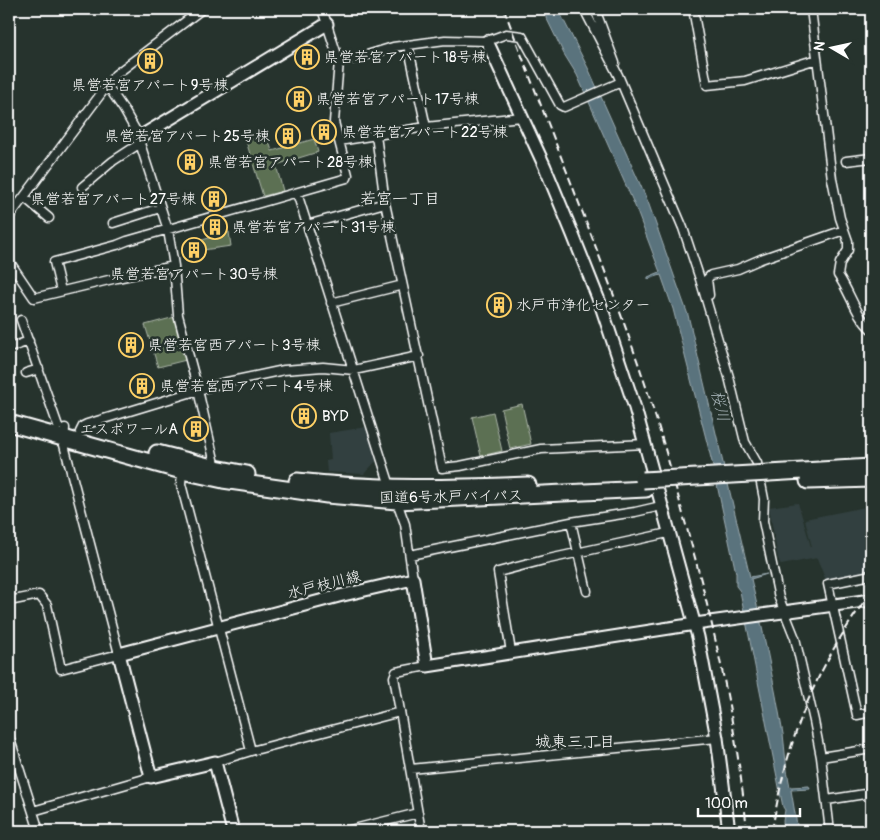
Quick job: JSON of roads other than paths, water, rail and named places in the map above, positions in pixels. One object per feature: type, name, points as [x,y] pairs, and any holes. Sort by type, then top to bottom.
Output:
[{"type":"highway","name":"国道6号水戸バイパス","points":[[9,412],[182,471],[294,492],[394,494],[645,485],[770,478],[871,467]]},
{"type":"highway","name":"国道6号水戸バイパス","points":[[9,423],[80,432],[216,468],[294,481],[394,494]]},
{"type":"highway","name":"国道6号水戸バイパス","points":[[770,478],[871,479]]},
{"type":"main road","points":[[138,141],[327,24]]},
{"type":"main road","points":[[487,41],[545,167],[600,303],[636,408],[668,533],[695,624],[718,738],[729,831]]},
{"type":"main road","points":[[413,578],[427,666],[695,624],[871,600]]},
{"type":"main road","name":"水戸枝川線","points":[[119,654],[413,578]]},
{"type":"main road","points":[[119,654],[151,777],[215,762],[233,831]]},
{"type":"street","points":[[9,218],[115,74],[202,9]]},
{"type":"street","points":[[61,291],[54,262],[347,178],[348,175],[334,122],[339,61],[322,9]]},
{"type":"street","points":[[584,9],[618,80],[683,228],[729,377],[745,442],[757,463],[764,499],[763,521],[782,613],[795,638],[821,757],[830,831]]},
{"type":"street","points":[[595,9],[612,52],[618,80]]},
{"type":"street","points":[[693,9],[707,85],[745,81],[817,59]]},
{"type":"street","points":[[811,9],[832,179],[848,241],[848,250],[840,263],[838,275],[853,304],[871,329]]},
{"type":"street","points":[[339,61],[354,59],[393,47],[445,40],[487,41],[506,34],[522,36],[560,104],[564,107],[618,80]]},
{"type":"street","points":[[408,45],[426,127]]},
{"type":"street","points":[[107,85],[124,110],[138,141],[168,230],[174,266],[178,316],[216,468]]},
{"type":"street","points":[[340,141],[426,127],[522,117]]},
{"type":"street","points":[[376,135],[385,203],[442,468],[541,449],[646,444]]},
{"type":"street","points":[[82,187],[138,141]]},
{"type":"street","points":[[846,161],[871,158]]},
{"type":"street","points":[[297,193],[404,524],[413,578]]},
{"type":"street","points":[[24,198],[49,218]]},
{"type":"street","points":[[306,224],[385,203]]},
{"type":"street","points":[[113,223],[160,208]]},
{"type":"street","points":[[708,307],[707,278],[711,275],[738,269],[844,230]]},
{"type":"street","points":[[9,261],[34,298],[174,266]]},
{"type":"street","points":[[331,303],[399,286]]},
{"type":"street","points":[[9,601],[39,595],[46,605],[61,669],[119,654],[62,431],[21,320]]},
{"type":"street","points":[[10,348],[29,341]]},
{"type":"street","points":[[80,432],[83,426],[87,424],[222,383],[284,370],[323,368],[354,370],[419,356]]},
{"type":"street","points":[[26,373],[39,369]]},
{"type":"street","points":[[182,471],[181,484],[250,751]]},
{"type":"street","points":[[410,555],[571,522],[661,506]]},
{"type":"street","points":[[571,522],[587,591]]},
{"type":"street","points":[[512,652],[498,572],[578,552],[668,533]]},
{"type":"street","points":[[871,575],[828,584],[857,715],[871,712]]},
{"type":"street","points":[[421,831],[394,677],[396,672],[427,666]]},
{"type":"street","points":[[215,762],[400,712]]},
{"type":"street","points":[[9,736],[39,831]]},
{"type":"street","points":[[411,769],[718,738]]},
{"type":"street","points":[[821,757],[871,749]]},
{"type":"street","points":[[33,811],[151,777]]},
{"type":"street","points":[[827,800],[871,793]]},
{"type":"street","points":[[346,831],[418,813]]},
{"type":"water","points":[[542,9],[558,9],[589,70],[648,202],[688,315],[750,577],[767,574],[751,579],[776,695],[790,787],[809,786],[810,789],[791,790],[798,831],[784,831],[785,810],[740,591],[736,586],[736,573],[713,466],[673,309],[661,275],[648,279],[648,277],[660,272],[635,206],[577,75],[564,54]]},
{"type":"railway","points":[[504,9],[589,228],[644,380],[662,439],[695,556],[723,673],[743,791],[747,831]]},
{"type":"railway","points":[[772,831],[786,765],[806,705],[834,648],[871,592]]},
{"type":"place","name":"県営若宮アパート18号棟","points":[[307,57]]},
{"type":"place","name":"県営若宮アパート9号棟","points":[[150,61]]},
{"type":"place","name":"県営若宮アパート17号棟","points":[[299,99]]},
{"type":"place","name":"県営若宮アパート22号棟","points":[[324,132]]},
{"type":"place","name":"県営若宮アパート25号棟","points":[[288,136]]},
{"type":"place","name":"県営若宮アパート28号棟","points":[[190,162]]},
{"type":"place","name":"県営若宮アパート27号棟","points":[[214,199]]},
{"type":"place","name":"県営若宮アパート31号棟","points":[[215,227]]},
{"type":"place","name":"県営若宮アパート30号棟","points":[[194,250]]},
{"type":"place","name":"水戸市浄化センター","points":[[499,305]]},
{"type":"place","name":"県営若宮西アパート3号棟","points":[[131,345]]},
{"type":"place","name":"県営若宮西アパート4号棟","points":[[142,386]]},
{"type":"place","name":"BYD","points":[[304,416]]},
{"type":"place","name":"エスポワールA","points":[[196,429]]},
{"type":"district","name":"若宮一丁目","points":[[400,199]]},
{"type":"district","name":"城東三丁目","points":[[575,742]]},
{"type":"water label","name":"桜川","points":[[720,406]]}]
